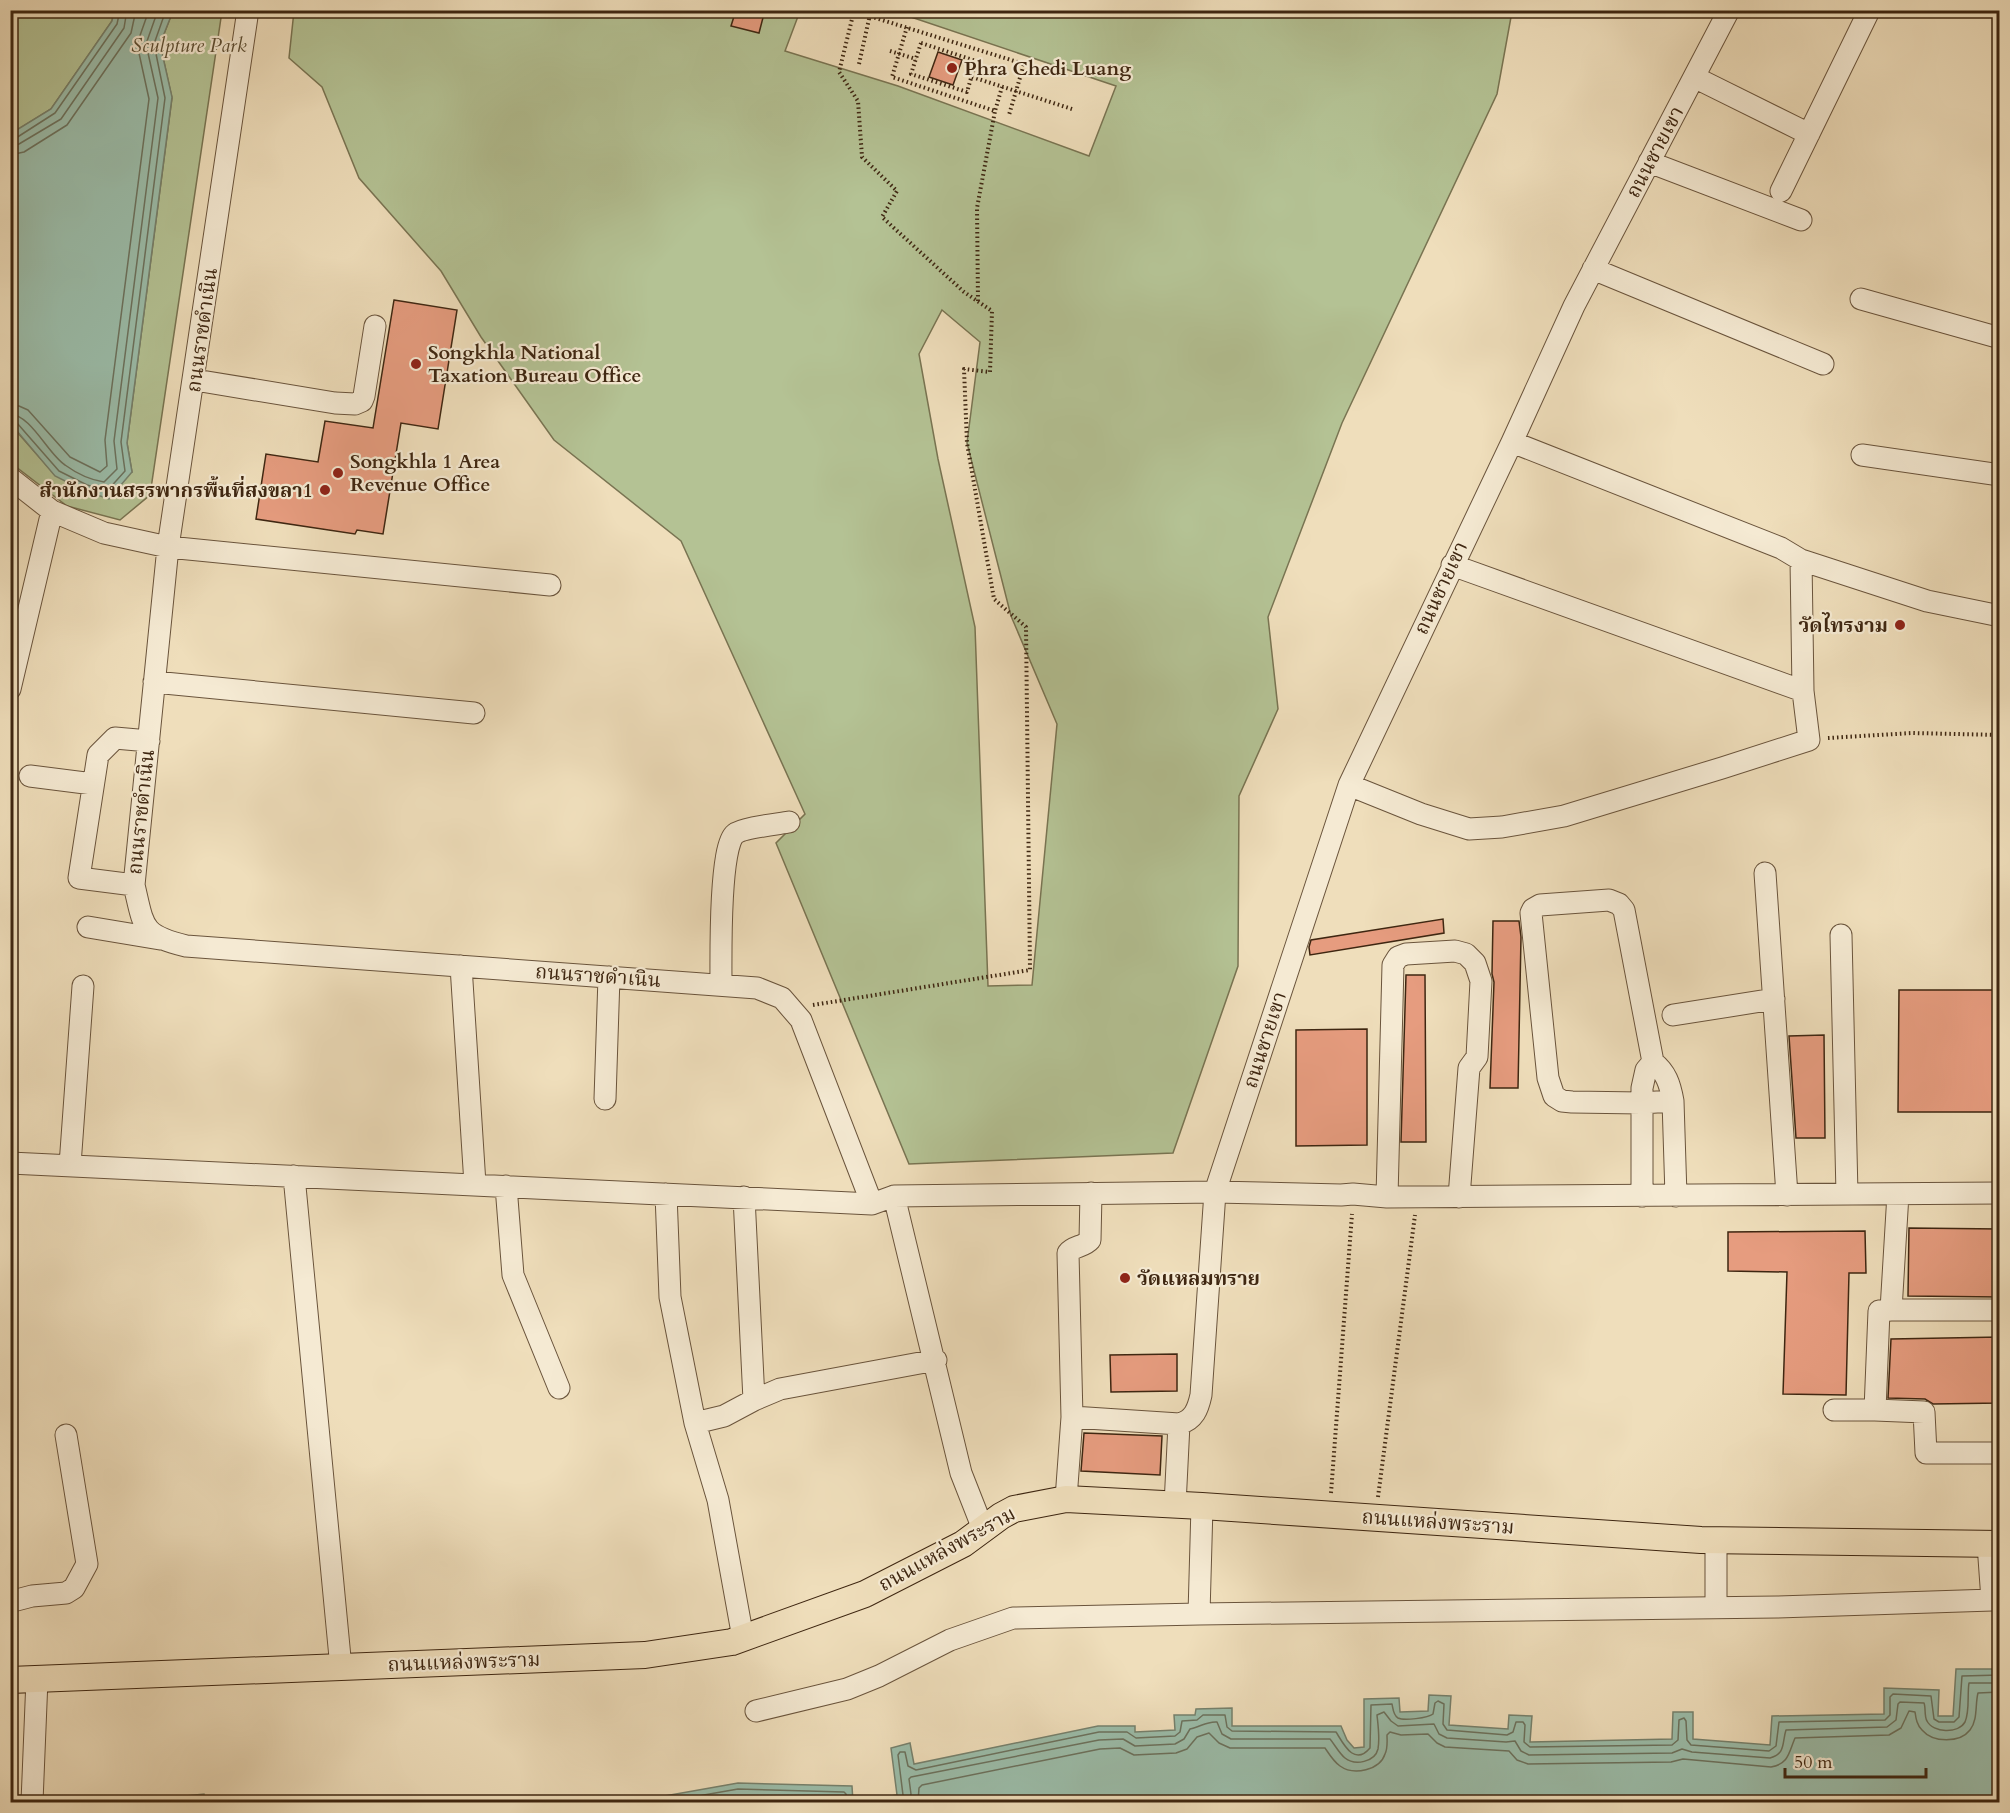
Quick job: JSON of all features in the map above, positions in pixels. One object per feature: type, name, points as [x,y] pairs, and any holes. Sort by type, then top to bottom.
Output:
[{"type":"main road","name":"ถนนแหล่งพระราม","points":[[10,1680],[645,1655],[732,1642],[865,1594],[956,1548],[1014,1509],[1066,1499],[1716,1541],[1994,1544]]},
{"type":"street","name":"ถนนราชดำเนิน","points":[[248,10],[195,380],[168,547],[134,885],[144,924],[160,939],[186,946],[757,988],[782,998],[801,1020],[872,1204]]},
{"type":"street","name":"ถนนชายเขา","points":[[1179,1424],[1187,1422],[1193,1416],[1201,1395],[1215,1192],[1349,785],[1574,306],[1729,10]]},
{"type":"street","points":[[1781,191],[1868,13]]},
{"type":"street","points":[[1694,77],[1809,134]]},
{"type":"street","points":[[1649,162],[1802,220]]},
{"type":"street","points":[[1593,269],[1823,364]]},
{"type":"street","points":[[1861,299],[2000,338]]},
{"type":"street","points":[[195,380],[346,405],[358,403],[364,396],[375,326]]},
{"type":"street","points":[[1512,442],[1781,548],[1801,560],[1927,602],[2000,616]]},
{"type":"street","points":[[1862,455],[2000,475]]},
{"type":"street","points":[[10,478],[52,511],[104,533],[168,547],[550,585]]},
{"type":"street","points":[[10,689],[52,511]]},
{"type":"street","points":[[1349,785],[1421,814],[1469,829],[1502,827],[1564,816],[1809,740],[1803,691],[1801,560]]},
{"type":"street","points":[[1452,565],[1803,691]]},
{"type":"street","points":[[154,682],[474,713]]},
{"type":"street","points":[[134,885],[80,878],[98,755],[115,738],[148,741]]},
{"type":"street","points":[[30,776],[93,784]]},
{"type":"street","points":[[721,985],[723,885],[731,839],[737,832],[789,822]]},
{"type":"street","points":[[1765,873],[1787,1195]]},
{"type":"street","points":[[1673,1101],[1572,1102],[1562,1101],[1552,1093],[1548,1078],[1531,913],[1535,908],[1540,905],[1609,900],[1619,904],[1624,910],[1653,1062],[1663,1071],[1673,1101],[1676,1196]]},
{"type":"street","points":[[88,927],[160,939]]},
{"type":"street","points":[[1841,936],[1847,1194]]},
{"type":"street","points":[[1387,1197],[1394,965],[1398,957],[1406,954],[1455,951],[1471,958],[1481,981],[1477,1057],[1469,1068],[1459,1197]]},
{"type":"street","points":[[461,966],[475,1185]]},
{"type":"street","points":[[605,1099],[609,977]]},
{"type":"street","points":[[70,1165],[83,986]]},
{"type":"street","points":[[1673,1015],[1773,999]]},
{"type":"street","points":[[1642,1196],[1643,1078],[1653,1062]]},
{"type":"street","points":[[10,1163],[872,1204],[894,1196],[1091,1193],[1215,1192],[1341,1196],[1353,1194],[1387,1197],[2000,1193]]},
{"type":"street","points":[[294,1176],[341,1668]]},
{"type":"street","points":[[506,1186],[513,1275],[559,1388]]},
{"type":"street","points":[[1066,1499],[1072,1417],[1068,1252],[1090,1240],[1091,1193]]},
{"type":"street","points":[[666,1194],[670,1297],[695,1423],[718,1500],[743,1638]]},
{"type":"street","points":[[1891,1310],[1898,1194]]},
{"type":"street","points":[[894,1196],[936,1360],[963,1480],[983,1529]]},
{"type":"street","points":[[744,1197],[754,1400]]},
{"type":"street","points":[[1875,1410],[1879,1311],[2000,1310]]},
{"type":"street","points":[[695,1423],[738,1411],[754,1400],[780,1389],[936,1360]]},
{"type":"street","points":[[1834,1410],[1924,1412],[1926,1453],[2000,1453]]},
{"type":"street","points":[[1072,1417],[1179,1424],[1175,1505]]},
{"type":"street","points":[[10,1604],[32,1596],[66,1593],[74,1588],[87,1564],[66,1435]]},
{"type":"street","points":[[1199,1614],[1202,1506]]},
{"type":"street","points":[[1716,1541],[1716,1608]]},
{"type":"street","points":[[756,1711],[847,1689],[879,1676],[950,1640],[1013,1618],[1716,1608],[1996,1600],[1994,1544]]},
{"type":"street","points":[[32,1803],[37,1679]]},
{"type":"path","points":[[791,1008],[1030,970],[1026,627],[994,599],[967,443],[964,369],[990,372],[992,311],[964,292],[882,217],[897,191],[862,157],[858,101],[839,72],[853,11],[871,13],[907,27],[1024,64],[1009,115]]},
{"type":"path","points":[[860,64],[871,13]]},
{"type":"path","points":[[907,27],[891,77],[994,111]]},
{"type":"path","points":[[949,52],[952,41]]},
{"type":"path","points":[[921,43],[976,61],[966,92],[911,74],[916,59],[921,43]]},
{"type":"path","points":[[890,51],[916,59]]},
{"type":"path","points":[[972,77],[1072,109]]},
{"type":"path","points":[[978,301],[977,208],[994,111],[1002,87]]},
{"type":"path","points":[[1809,740],[1912,733],[2000,735]]},
{"type":"path","points":[[1329,1515],[1353,1194]]},
{"type":"path","points":[[1376,1518],[1417,1197]]},
{"type":"green space","name":"Sculpture Park","points":[[11,11],[114,11],[112,21],[51,109],[11,134]]},
{"type":"green space","name":"Sculpture Park","points":[[173,11],[222,11],[150,495],[120,520],[67,506],[11,463],[10,424],[55,475],[132,472],[127,443],[172,98],[160,44]]},
{"type":"green space","points":[[294,11],[800,11],[785,51],[898,86],[1089,156],[1116,86],[893,11],[1518,11],[1511,17],[1497,94],[1342,423],[1268,617],[1278,709],[1239,796],[1238,966],[1173,1153],[909,1164],[776,843],[805,814],[681,541],[554,440],[481,337],[441,271],[359,178],[322,87],[289,58]],"holes":[[[942,310],[980,342],[967,443],[1011,616],[1057,724],[1032,985],[988,986],[975,627],[938,459],[919,354]]]},
{"type":"water","points":[[114,11],[173,11],[160,44],[172,97],[127,443],[132,472],[109,499],[85,491],[55,476],[11,424],[10,134],[51,109],[112,21]]},
{"type":"water","points":[[1956,1669],[1999,1669],[1999,1802],[853,1802],[897,1795],[891,1748],[910,1743],[914,1764],[1098,1726],[1135,1726],[1135,1732],[1175,1730],[1174,1715],[1195,1715],[1196,1709],[1232,1708],[1232,1726],[1341,1726],[1347,1740],[1354,1748],[1364,1747],[1364,1699],[1399,1698],[1400,1712],[1428,1711],[1429,1695],[1451,1696],[1449,1725],[1508,1729],[1509,1715],[1532,1716],[1530,1742],[1672,1739],[1673,1712],[1693,1712],[1693,1739],[1770,1745],[1772,1716],[1884,1714],[1884,1688],[1939,1690],[1938,1716],[1953,1716]]},
{"type":"water","points":[[738,1783],[852,1786],[853,1802],[602,1802],[659,1797]]},
{"type":"water","points":[[204,1794],[205,1802],[11,1802],[11,1795],[156,1799]]},
{"type":"building","points":[[736,10],[765,10],[759,33],[731,26]]},
{"type":"building","points":[[938,52],[962,60],[953,85],[929,77]]},
{"type":"building","points":[[394,300],[457,310],[438,429],[401,423],[383,534],[357,530],[355,534],[256,519],[266,454],[318,462],[325,421],[373,428]]},
{"type":"building","points":[[1443,919],[1444,933],[1310,955],[1311,940]]},
{"type":"building","points":[[1493,921],[1519,921],[1521,937],[1518,1088],[1490,1088],[1494,982],[1492,974]]},
{"type":"building","points":[[1406,975],[1425,975],[1426,1142],[1401,1142]]},
{"type":"building","points":[[1899,990],[1998,990],[1997,1112],[1898,1112]]},
{"type":"building","points":[[1367,1029],[1367,1145],[1296,1146],[1296,1030]]},
{"type":"building","points":[[1824,1035],[1825,1138],[1796,1138],[1789,1036]]},
{"type":"building","points":[[1909,1228],[2000,1229],[2000,1297],[1908,1296]]},
{"type":"building","points":[[1865,1231],[1866,1273],[1849,1273],[1846,1395],[1783,1394],[1787,1272],[1728,1271],[1728,1232]]},
{"type":"building","points":[[2000,1337],[2000,1403],[1933,1404],[1925,1399],[1888,1398],[1891,1339]]},
{"type":"building","points":[[1177,1354],[1177,1391],[1111,1392],[1110,1355]]},
{"type":"building","points":[[1084,1433],[1162,1436],[1160,1475],[1081,1471]]},
{"type":"place","name":"Phra Chedi Luang","points":[[952,68]]},
{"type":"place","name":"Songkhla National Taxation Bureau Office","points":[[416,364]]},
{"type":"place","name":"Songkhla 1 Area Revenue Office","points":[[338,473]]},
{"type":"place","name":"สำนักงานสรรพากรพื้นที่สงขลา1","points":[[325,490]]},
{"type":"place","name":"วัดไทรงาม","points":[[1900,625]]},
{"type":"place","name":"วัดแหลมทราย","points":[[1125,1278]]}]
